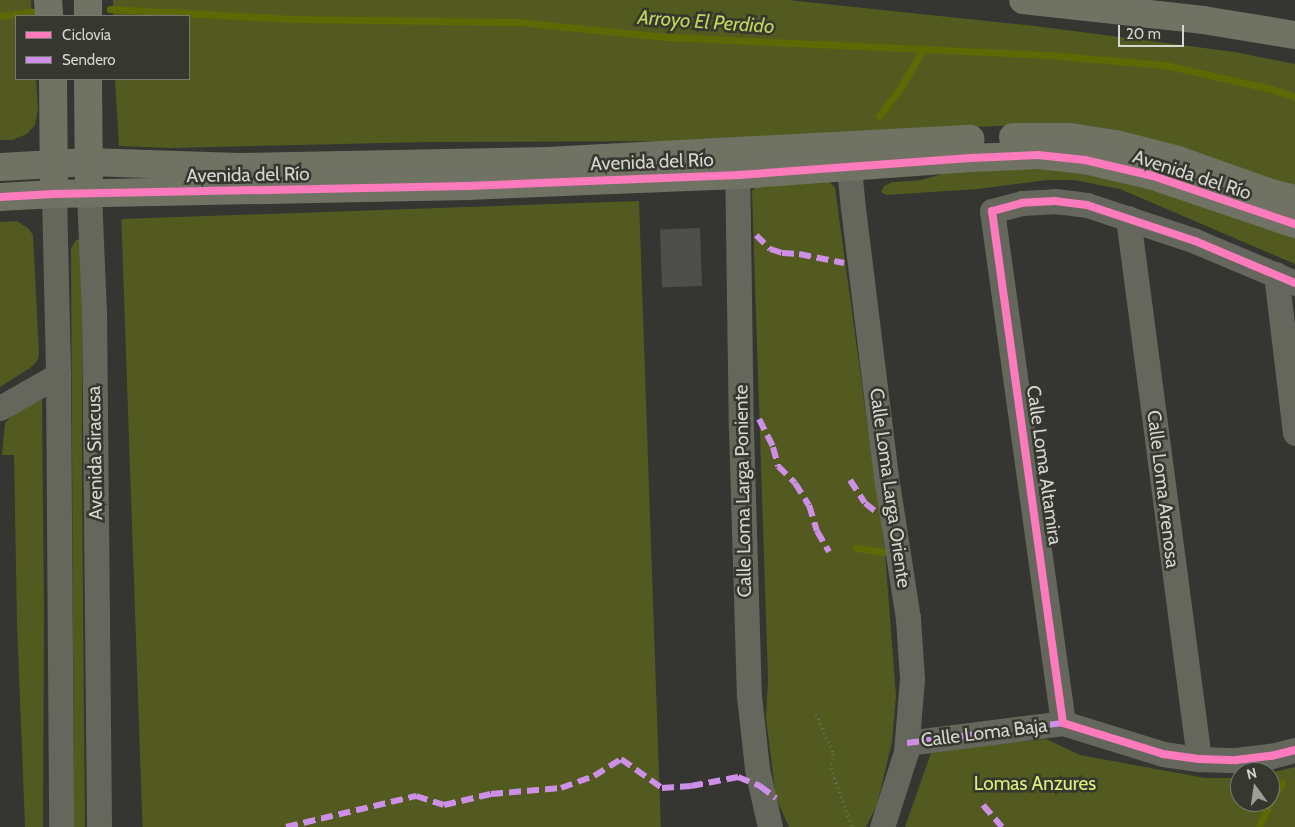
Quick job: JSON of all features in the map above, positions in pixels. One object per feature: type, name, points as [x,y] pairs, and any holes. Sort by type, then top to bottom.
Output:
[{"type":"street","points":[[48,0],[49,15]]},
{"type":"street","points":[[88,0],[88,15]]},
{"type":"street","points":[[1023,0],[1203,20],[1295,35]]},
{"type":"street","name":"Avenida Siracusa","points":[[53,80],[58,375],[61,827]]},
{"type":"street","name":"Avenida Siracusa","points":[[88,80],[88,162],[94,317],[99,827]]},
{"type":"street","name":"Avenida del Río","points":[[0,197],[54,194],[467,186],[848,157],[1007,137],[1070,137],[1116,144],[1175,159],[1295,200]]},
{"type":"street","name":"Avenida del Río","points":[[848,157],[970,158],[1038,155],[1085,160],[1153,176],[1295,224]]},
{"type":"street","name":"Calle Loma Larga Oriente","points":[[848,157],[887,483],[908,618],[912,679],[907,743],[903,762],[882,827]]},
{"type":"street","name":"Avenida del Río","points":[[0,167],[88,162],[248,166],[547,161],[738,164]]},
{"type":"street","name":"Calle Loma Larga Poniente","points":[[738,164],[741,429],[749,696],[757,769],[770,827]]},
{"type":"street","name":"Calle Loma Altamira","points":[[1063,723],[992,211],[1022,203],[1055,201],[1087,205],[1128,218]]},
{"type":"street","points":[[1128,218],[1195,241],[1286,278],[1295,433]]},
{"type":"street","name":"Calle Loma Arenosa","points":[[1128,218],[1198,759]]},
{"type":"street","points":[[0,408],[58,375]]},
{"type":"street","name":"Calle Loma Baja","points":[[907,743],[1063,723],[1083,731],[1163,754],[1198,759],[1236,760],[1272,756],[1295,750]]},
{"type":"path","points":[[816,714],[833,752],[831,768],[852,827]]},
{"type":"green space","points":[[0,0],[31,0],[32,15],[15,15],[15,80],[36,80],[38,108],[35,125],[27,134],[12,140],[0,140]]},
{"type":"green space","points":[[113,0],[788,0],[1035,26],[1235,52],[1295,64],[1295,185],[1245,176],[1175,147],[1112,129],[1058,123],[683,141],[429,142],[170,148],[119,146],[115,80],[190,80],[190,15],[113,15]]},
{"type":"green space","points":[[975,164],[1079,166],[1295,232],[1295,264],[1120,189],[1074,180],[1048,180],[978,189],[886,195],[881,192],[884,186],[893,182],[922,180]]},
{"type":"green space","points":[[829,181],[835,188],[885,552],[896,696],[892,742],[877,805],[866,827],[789,827],[776,798],[766,718],[768,679],[752,191],[757,185]]},
{"type":"green space","points":[[639,201],[661,827],[143,827],[121,219]]},
{"type":"green space","points":[[17,221],[28,228],[33,235],[39,355],[37,361],[30,368],[0,387],[0,222]]},
{"type":"green space","points":[[77,239],[82,241],[85,827],[74,827],[71,248]]},
{"type":"green space","points":[[42,395],[43,827],[25,827],[17,624],[14,455],[2,455],[5,423],[15,412]]},
{"type":"green space","name":"Lomas Anzures","points":[[1046,739],[1080,755],[1205,778],[1230,778],[1230,812],[1280,812],[1280,771],[1295,767],[1295,827],[905,827],[932,750]]},
{"type":"building","points":[[700,228],[702,286],[662,287],[660,229]]},
{"type":"waterway","name":"Arroyo El Perdido","points":[[110,9],[294,19],[517,22],[666,37],[1048,55],[1165,65],[1271,89],[1295,97]]},
{"type":"waterway","name":"Arroyo El Perdido","points":[[0,16],[40,11]]},
{"type":"waterway","points":[[879,116],[902,85],[924,48]]},
{"type":"waterway","points":[[856,548],[885,552]]},
{"type":"waterway","points":[[1259,827],[1271,800],[1282,783]]},
{"type":"marked path","points":[[756,235],[770,249],[782,253],[799,254],[844,263]]},
{"type":"marked path","points":[[759,419],[773,447],[778,466],[795,483],[809,505],[817,531],[829,552]]},
{"type":"marked path","points":[[850,480],[865,503],[875,511]]},
{"type":"marked path","points":[[907,743],[1063,723]]},
{"type":"marked path","points":[[286,827],[416,796],[444,805],[491,794],[561,788],[594,776],[621,759],[662,788],[691,786],[738,777],[760,786],[776,798]]},
{"type":"marked path","points":[[983,805],[1002,827]]},
{"type":"cycle path","points":[[0,197],[54,194],[467,186],[739,175],[970,158],[1038,155],[1085,160],[1153,176],[1295,224]]},
{"type":"cycle path","points":[[1295,283],[1195,241],[1087,205],[1055,201],[1022,203],[992,211],[1063,723],[1163,754],[1199,759],[1236,760],[1271,756],[1295,750]]}]
